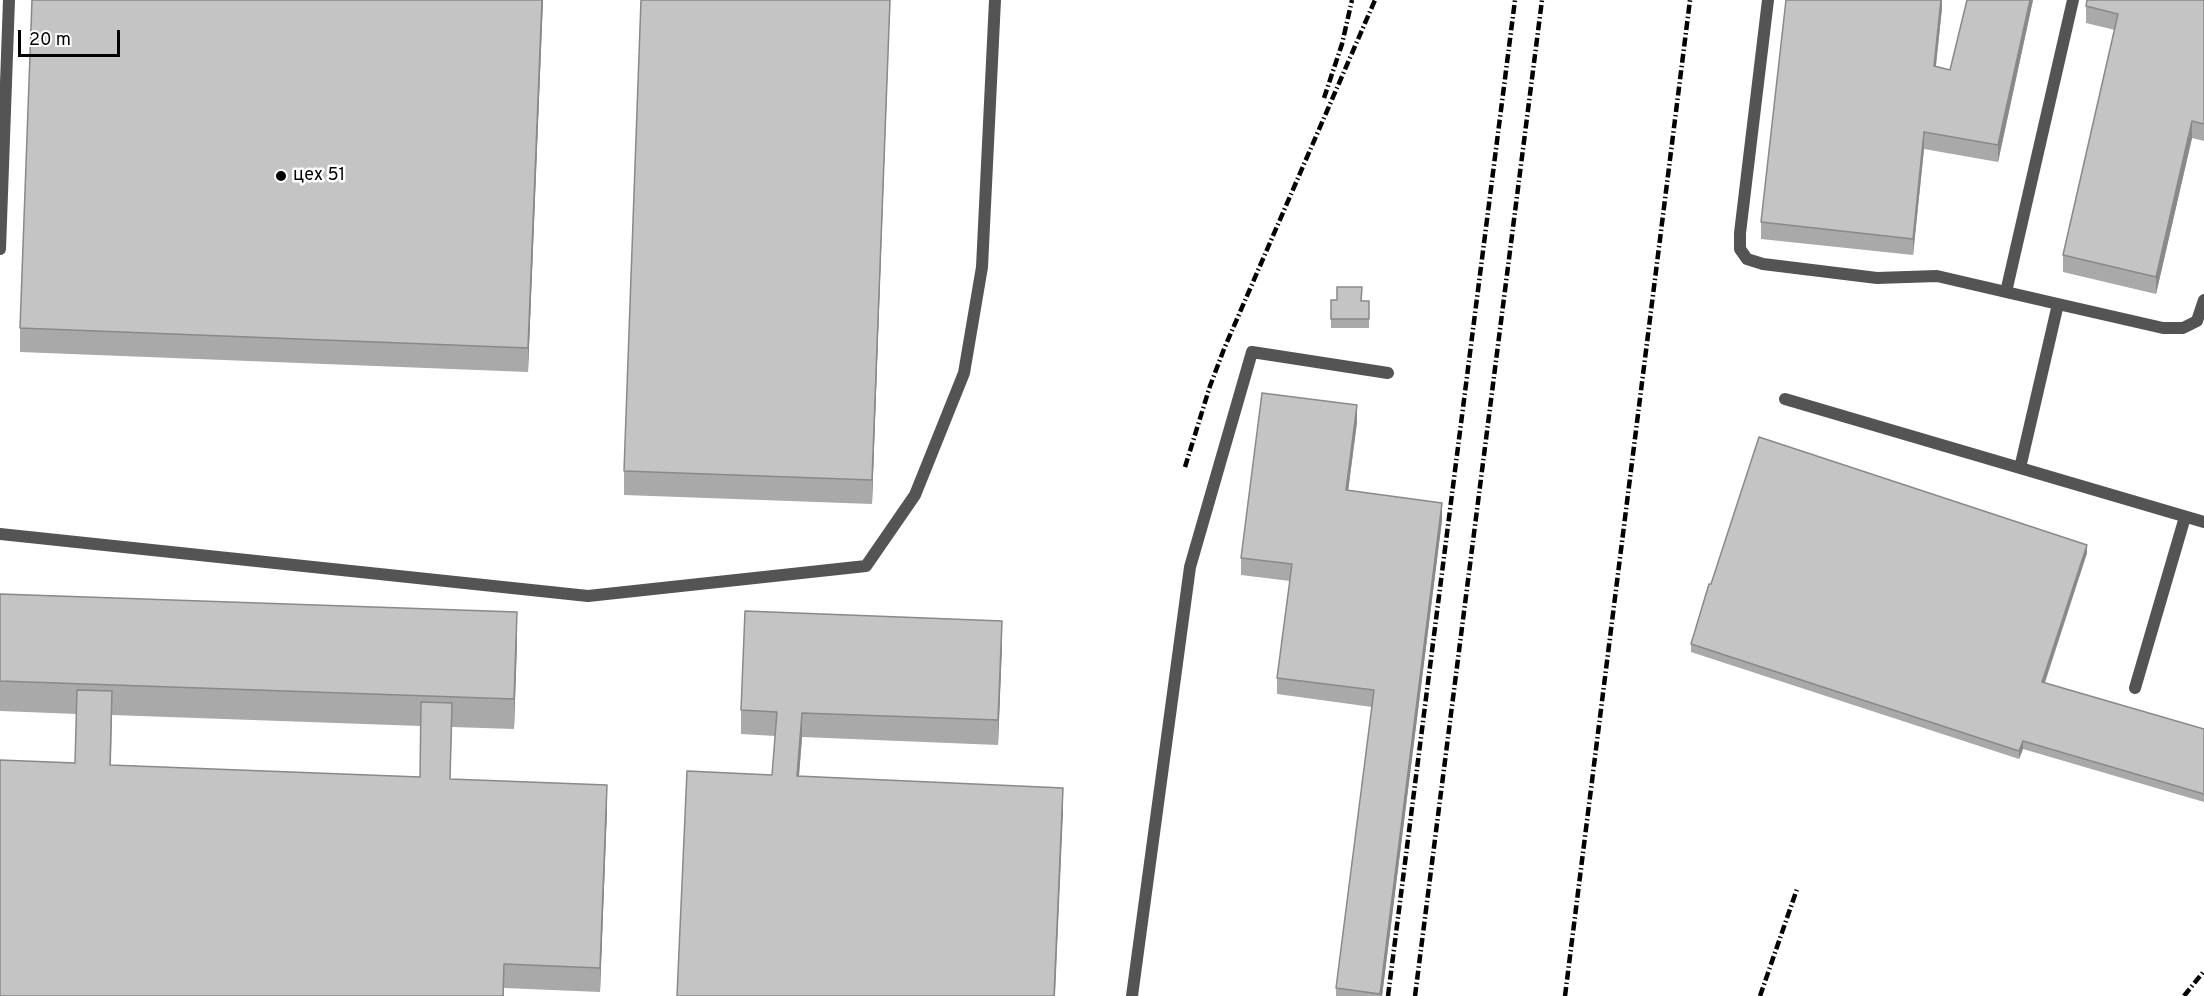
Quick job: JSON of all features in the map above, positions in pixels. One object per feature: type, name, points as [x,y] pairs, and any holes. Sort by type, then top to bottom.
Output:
[{"type":"lane","points":[[0,249],[9,0]]},
{"type":"lane","points":[[0,534],[588,596],[866,566],[915,495],[964,373],[982,267],[995,0]]},
{"type":"lane","points":[[1768,0],[1740,233],[1740,249],[1747,259],[1763,264],[1877,278],[1937,276],[2163,328],[2183,328],[2197,321],[2204,300]]},
{"type":"lane","points":[[2006,292],[2073,0]]},
{"type":"lane","points":[[2020,468],[2058,304]]},
{"type":"lane","points":[[1132,996],[1190,567],[1252,352],[1388,373]]},
{"type":"lane","points":[[1785,399],[2204,522]]},
{"type":"lane","points":[[2135,688],[2185,517]]},
{"type":"building","name":"цех 51","points":[[32,0],[542,0],[528,348],[20,328]]},
{"type":"building","points":[[641,0],[890,0],[872,480],[624,471]]},
{"type":"building","points":[[1786,0],[1941,0],[1934,66],[1950,70],[1967,0],[2030,0],[1998,145],[1924,132],[1913,239],[1761,222]]},
{"type":"building","points":[[2087,0],[2204,0],[2204,124],[2192,121],[2156,277],[2063,255],[2118,14],[2086,6]]},
{"type":"building","points":[[1337,287],[1362,287],[1361,301],[1369,301],[1369,319],[1331,319],[1331,300],[1337,300]]},
{"type":"building","points":[[1262,393],[1357,405],[1346,490],[1442,503],[1380,994],[1336,988],[1374,690],[1277,678],[1292,564],[1241,558]]},
{"type":"building","points":[[1759,437],[2087,545],[2042,682],[2204,729],[2204,794],[2023,741],[2019,751],[1691,644]]},
{"type":"building","points":[[0,594],[517,612],[514,699],[0,681]]},
{"type":"building","points":[[745,611],[1002,621],[998,720],[802,713],[797,776],[1063,788],[1054,996],[677,996],[687,771],[772,775],[777,712],[741,710]]},
{"type":"building","points":[[77,690],[112,691],[110,765],[420,777],[421,702],[452,703],[450,779],[607,785],[600,968],[504,964],[503,996],[0,996],[0,760],[75,763]]},
{"type":"railway","points":[[1324,98],[1342,44],[1352,0]]},
{"type":"railway","points":[[1185,467],[1224,349],[1375,0]]},
{"type":"railway","points":[[1388,996],[1515,0]]},
{"type":"railway","points":[[1415,996],[1542,0]]},
{"type":"railway","points":[[1565,996],[1690,0]]},
{"type":"railway","points":[[1760,996],[1797,889]]},
{"type":"railway","points":[[2184,996],[2204,971]]},
{"type":"place","name":"цех 51","points":[[281,176]]}]
